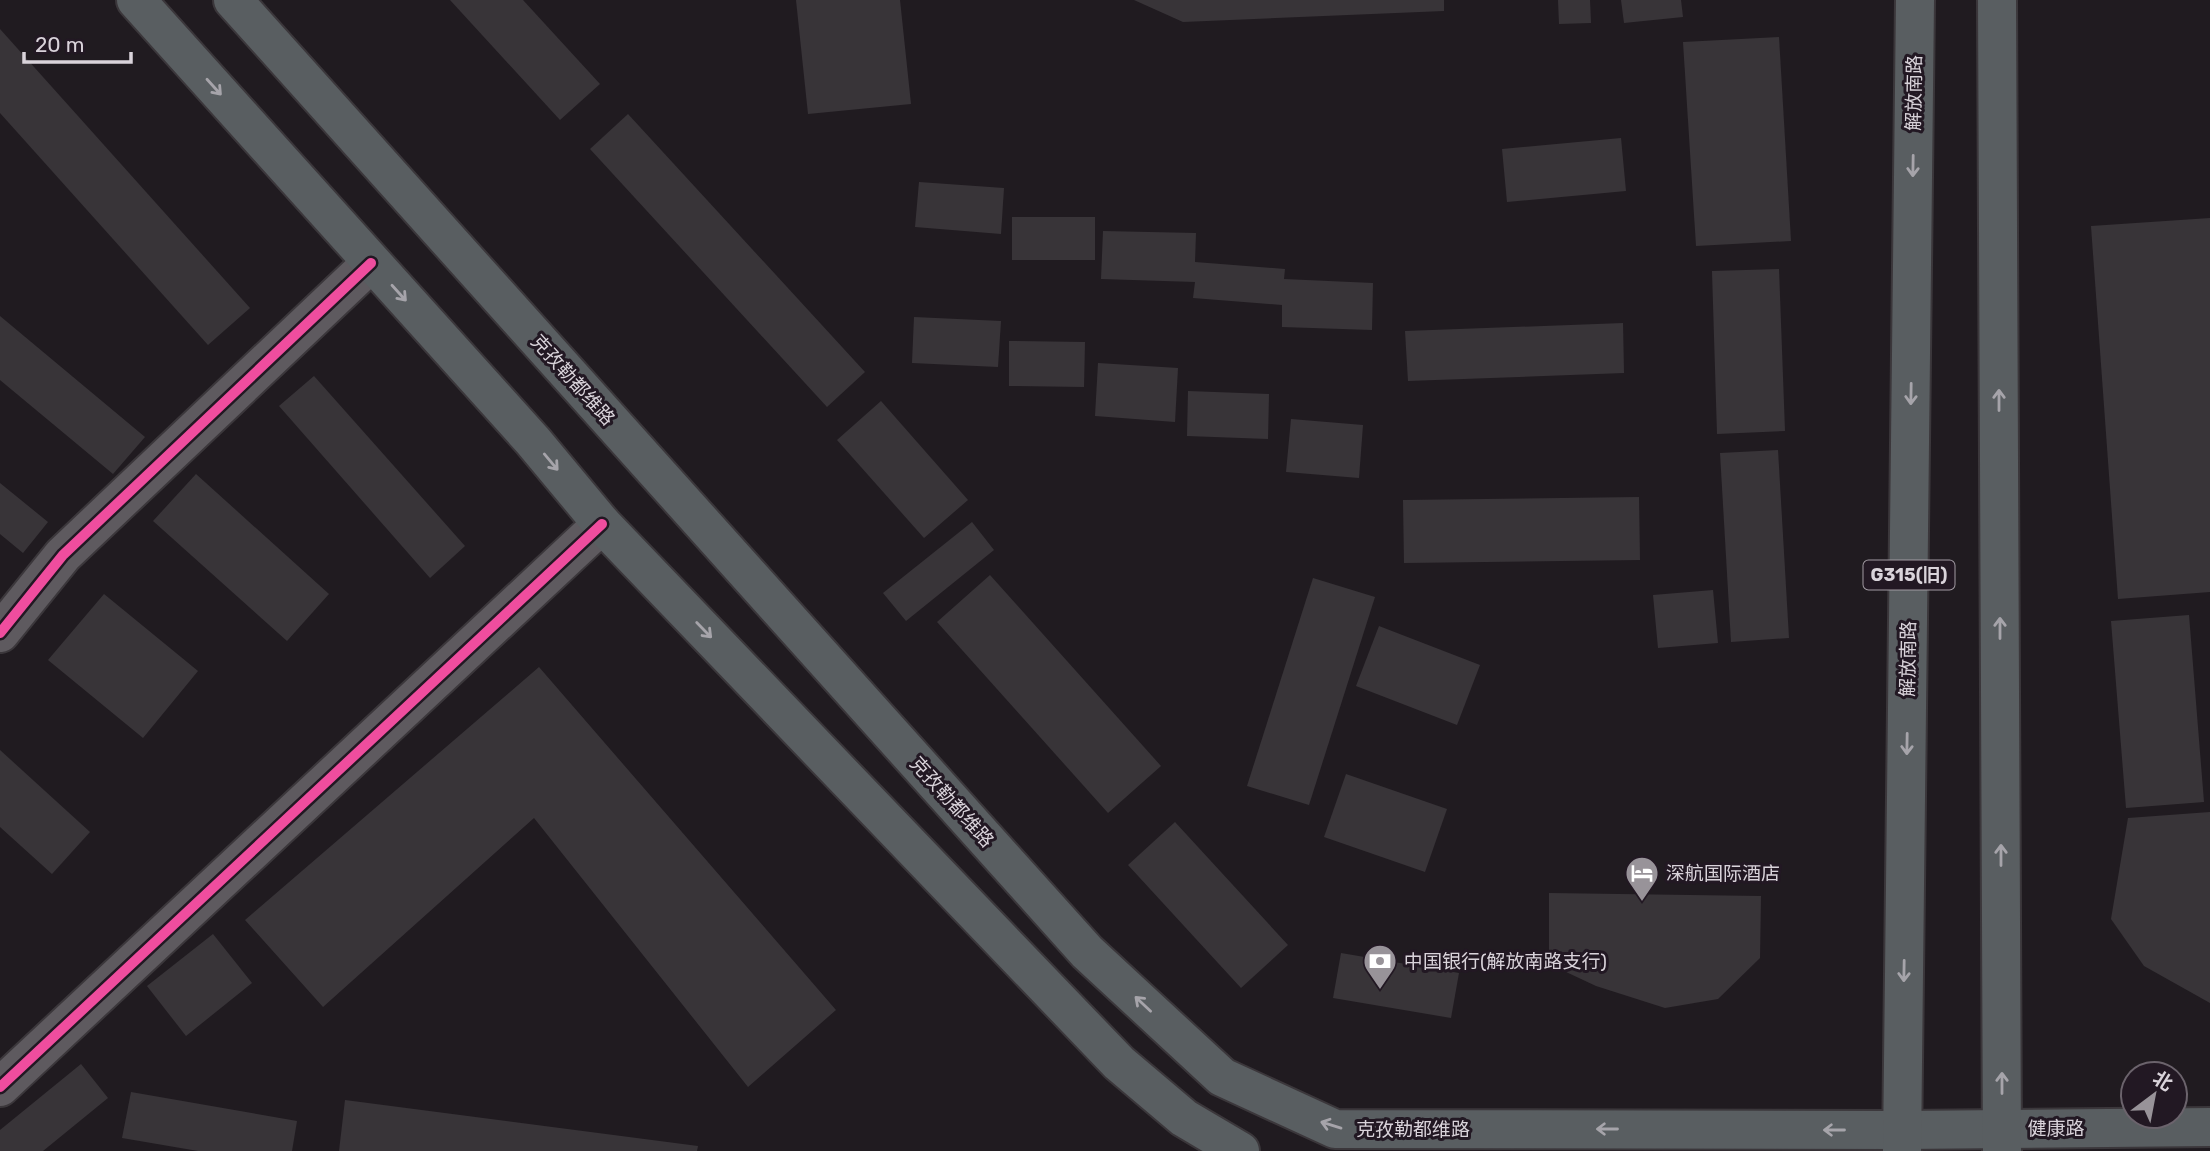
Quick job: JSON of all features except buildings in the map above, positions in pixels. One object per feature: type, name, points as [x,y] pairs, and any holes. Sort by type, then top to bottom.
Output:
[{"type":"main road","points":[[136,0],[533,441],[602,524],[1119,1063],[1184,1118],[1240,1151]]},
{"type":"main road","name":"克孜勒都维路","points":[[233,0],[1087,953],[1222,1077],[1335,1129],[1903,1140]]},
{"type":"main road","name":"解放南路","points":[[1903,1140],[1915,0]]},
{"type":"main road","points":[[1997,0],[2002,1139]]},
{"type":"main road","name":"健康路","points":[[1903,1140],[2002,1139],[2210,1127]]},
{"type":"street","points":[[0,633],[63,555],[371,263]]},
{"type":"street","points":[[0,1087],[602,524]]},
{"type":"cycle path","points":[[0,633],[63,555],[371,263]]},
{"type":"cycle path","points":[[0,1087],[602,524]]},
{"type":"place","name":"深航国际酒店","points":[[1642,903]]},
{"type":"place","name":"中国银行(解放南路支行)","points":[[1380,991]]}]
